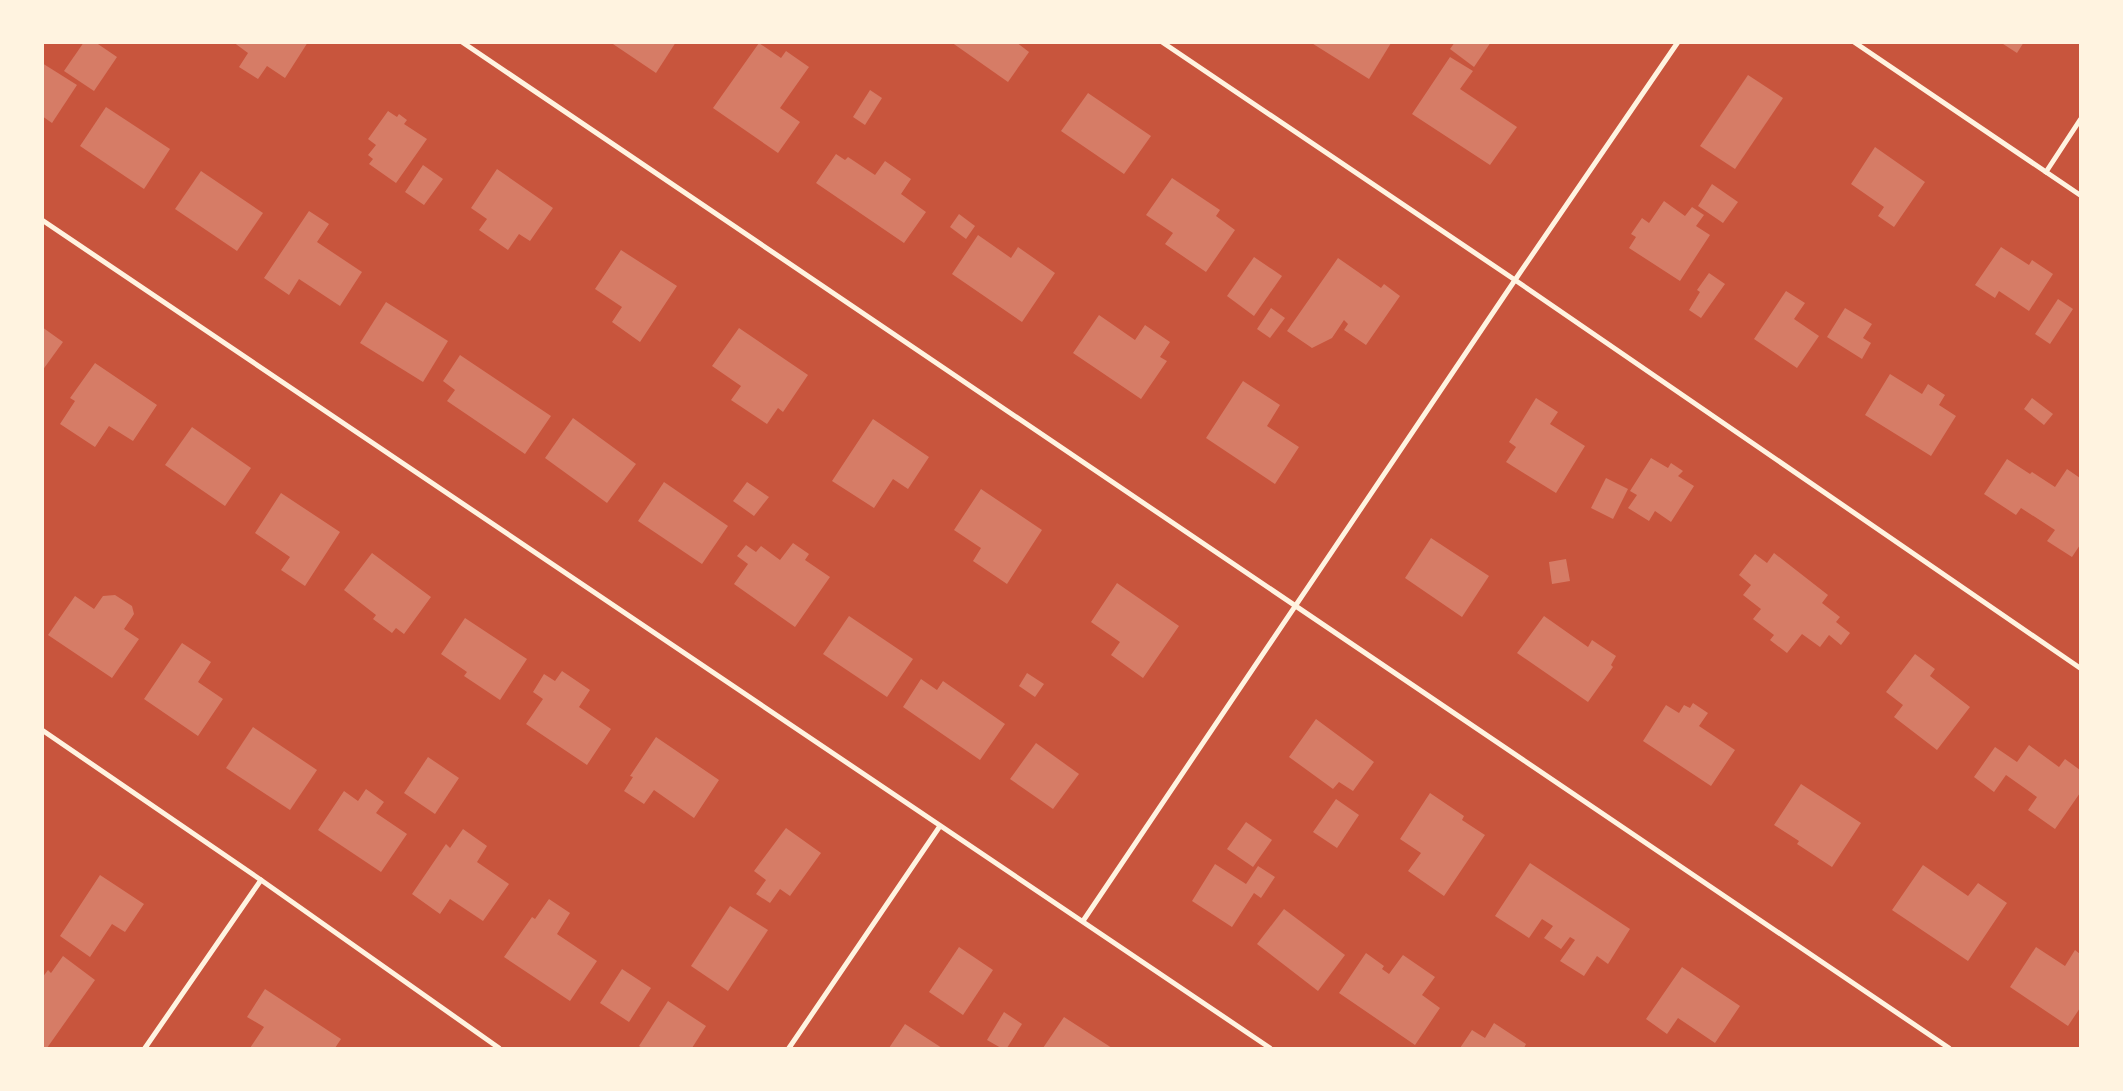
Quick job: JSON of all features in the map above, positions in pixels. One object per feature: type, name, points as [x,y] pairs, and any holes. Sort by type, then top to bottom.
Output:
[{"type":"street","points":[[462,42],[1294,607],[1950,1048]]},
{"type":"street","points":[[1162,42],[1516,280],[2080,668]]},
{"type":"street","points":[[1083,921],[1678,42]]},
{"type":"street","points":[[1854,42],[2080,195]]},
{"type":"street","points":[[2046,172],[2080,120]]},
{"type":"street","points":[[42,220],[1270,1048]]},
{"type":"street","points":[[42,730],[261,880],[499,1048]]},
{"type":"street","points":[[789,1048],[940,826]]},
{"type":"street","points":[[145,1048],[261,880]]},
{"type":"building","points":[[84,42],[95,42],[117,57],[94,91],[64,71]]},
{"type":"building","points":[[233,42],[308,42],[285,78],[267,66],[258,79],[239,67],[248,53]]},
{"type":"building","points":[[610,42],[676,42],[656,73]]},
{"type":"building","points":[[951,42],[1016,42],[1029,52],[1008,82]]},
{"type":"building","points":[[1310,42],[1389,42],[1391,43],[1369,79]]},
{"type":"building","points":[[1455,42],[1491,42],[1474,67],[1450,49]]},
{"type":"building","points":[[2000,42],[2024,42],[2017,53]]},
{"type":"building","points":[[759,43],[781,58],[786,51],[809,67],[780,108],[800,122],[778,153],[713,108]]},
{"type":"building","points":[[1450,57],[1473,71],[1460,89],[1517,127],[1490,165],[1412,114]]},
{"type":"building","points":[[42,63],[77,85],[52,123],[42,116]]},
{"type":"building","points":[[1748,75],[1783,98],[1735,169],[1700,146]]},
{"type":"building","points":[[870,90],[882,98],[865,125],[853,117]]},
{"type":"building","points":[[1088,93],[1151,136],[1124,174],[1061,131]]},
{"type":"building","points":[[106,107],[170,149],[144,189],[80,146]]},
{"type":"building","points":[[388,111],[397,117],[399,114],[407,120],[404,124],[427,139],[396,183],[369,164],[373,159],[368,155],[376,145],[368,139]]},
{"type":"building","points":[[1875,147],[1925,182],[1894,227],[1878,216],[1884,207],[1851,184]]},
{"type":"building","points":[[836,154],[845,160],[848,157],[875,175],[885,161],[911,179],[901,194],[926,212],[904,243],[816,183]]},
{"type":"building","points":[[423,165],[443,179],[424,205],[405,192]]},
{"type":"building","points":[[497,169],[553,208],[530,241],[519,234],[508,250],[479,230],[487,219],[471,208]]},
{"type":"building","points":[[201,171],[263,213],[237,251],[175,209]]},
{"type":"building","points":[[1172,178],[1220,210],[1216,216],[1235,230],[1206,272],[1165,244],[1173,233],[1146,215]]},
{"type":"building","points":[[1712,184],[1738,202],[1723,223],[1698,206]]},
{"type":"building","points":[[1664,201],[1685,216],[1692,207],[1704,215],[1696,226],[1710,235],[1680,281],[1629,248],[1636,237],[1631,234],[1642,218],[1649,223]]},
{"type":"building","points":[[309,211],[329,224],[317,242],[362,272],[340,306],[299,279],[289,295],[264,278]]},
{"type":"building","points":[[959,214],[975,226],[966,239],[950,227]]},
{"type":"building","points":[[978,235],[1011,258],[1018,247],[1055,273],[1022,322],[952,274]]},
{"type":"building","points":[[2001,247],[2029,265],[2032,260],[2053,274],[2029,311],[1999,291],[1995,298],[1975,285]]},
{"type":"building","points":[[621,250],[677,286],[640,342],[612,322],[622,307],[595,289]]},
{"type":"building","points":[[1254,257],[1282,276],[1254,316],[1227,296]]},
{"type":"building","points":[[1338,258],[1381,288],[1384,284],[1400,296],[1366,345],[1344,330],[1348,324],[1344,320],[1332,338],[1312,348],[1287,331]]},
{"type":"building","points":[[1709,273],[1725,284],[1701,318],[1689,310],[1700,292],[1697,290]]},
{"type":"building","points":[[1786,291],[1805,303],[1794,319],[1819,336],[1797,368],[1754,339]]},
{"type":"building","points":[[2058,299],[2073,309],[2050,344],[2035,334]]},
{"type":"building","points":[[386,302],[448,341],[423,382],[360,343]]},
{"type":"building","points":[[1271,308],[1285,318],[1270,338],[1257,329]]},
{"type":"building","points":[[1845,308],[1872,324],[1863,338],[1871,343],[1862,359],[1827,337]]},
{"type":"building","points":[[1099,315],[1135,340],[1145,325],[1170,342],[1160,357],[1167,361],[1141,399],[1073,353]]},
{"type":"building","points":[[42,327],[63,342],[42,371]]},
{"type":"building","points":[[739,328],[808,375],[783,412],[778,408],[767,424],[731,400],[741,386],[712,366]]},
{"type":"building","points":[[460,355],[551,416],[525,454],[447,401],[455,390],[443,381]]},
{"type":"building","points":[[95,363],[157,405],[133,441],[109,426],[95,447],[60,424],[75,401],[70,398]]},
{"type":"building","points":[[1890,374],[1922,394],[1928,384],[1945,395],[1939,405],[1956,416],[1931,456],[1865,415]]},
{"type":"building","points":[[1243,381],[1280,405],[1267,426],[1299,447],[1275,484],[1206,438]]},
{"type":"building","points":[[1536,398],[1558,412],[1550,424],[1585,446],[1556,493],[1506,462],[1516,447],[1509,442]]},
{"type":"building","points":[[2032,398],[2053,414],[2044,425],[2024,409]]},
{"type":"building","points":[[573,418],[636,464],[607,503],[545,458]]},
{"type":"building","points":[[873,419],[929,457],[908,489],[893,479],[874,508],[832,481]]},
{"type":"building","points":[[192,427],[251,468],[225,506],[165,465]]},
{"type":"building","points":[[1651,458],[1668,468],[1671,463],[1683,471],[1678,476],[1694,486],[1671,522],[1655,511],[1649,521],[1628,508],[1637,495],[1630,491]]},
{"type":"building","points":[[2007,459],[2055,487],[2067,469],[2080,478],[2080,545],[2072,557],[2047,541],[2055,530],[2021,508],[2016,515],[1984,494]]},
{"type":"building","points":[[1606,478],[1628,489],[1613,519],[1591,508]]},
{"type":"building","points":[[664,482],[728,526],[702,564],[638,521]]},
{"type":"building","points":[[747,482],[769,497],[754,516],[733,501]]},
{"type":"building","points":[[981,489],[1042,530],[1007,584],[973,561],[981,548],[954,530]]},
{"type":"building","points":[[281,493],[340,532],[305,586],[281,570],[290,557],[255,533]]},
{"type":"building","points":[[1431,538],[1489,576],[1462,617],[1405,578]]},
{"type":"building","points":[[793,543],[809,554],[805,560],[830,577],[795,627],[734,584],[748,564],[737,556],[746,545],[756,552],[761,546],[780,560]]},
{"type":"building","points":[[372,553],[431,597],[404,634],[396,628],[392,633],[373,619],[376,615],[344,590]]},
{"type":"building","points":[[1774,553],[1828,595],[1822,603],[1840,617],[1836,622],[1850,633],[1841,645],[1829,635],[1820,647],[1802,634],[1787,653],[1770,640],[1774,635],[1753,619],[1761,609],[1743,595],[1751,585],[1739,575],[1755,554],[1767,563]]},
{"type":"building","points":[[1566,559],[1570,581],[1552,584],[1549,562]]},
{"type":"building","points":[[1117,583],[1179,626],[1143,678],[1111,655],[1120,642],[1091,622]]},
{"type":"building","points":[[115,595],[132,606],[134,614],[124,629],[139,639],[112,678],[48,635],[75,596],[94,609],[103,596]]},
{"type":"building","points":[[849,616],[913,659],[887,697],[823,654]]},
{"type":"building","points":[[1544,616],[1588,647],[1592,640],[1616,656],[1611,665],[1613,667],[1588,702],[1517,653]]},
{"type":"building","points":[[465,618],[527,659],[500,700],[464,676],[467,672],[441,654]]},
{"type":"building","points":[[182,643],[211,662],[198,682],[223,699],[198,736],[144,699]]},
{"type":"building","points":[[1915,654],[1935,669],[1930,676],[1970,707],[1937,750],[1894,717],[1903,705],[1886,692]]},
{"type":"building","points":[[562,671],[590,690],[579,707],[611,729],[587,765],[526,724],[543,699],[533,692],[544,674],[555,681]]},
{"type":"building","points":[[1027,673],[1044,684],[1035,697],[1019,686]]},
{"type":"building","points":[[921,679],[937,690],[943,681],[1005,724],[980,760],[903,707]]},
{"type":"building","points":[[1693,703],[1708,713],[1699,726],[1735,750],[1711,786],[1643,741],[1666,705],[1679,713],[1684,705],[1690,708]]},
{"type":"building","points":[[1316,719],[1374,762],[1353,791],[1339,782],[1333,789],[1289,757]]},
{"type":"building","points":[[253,727],[317,770],[290,810],[226,768]]},
{"type":"building","points":[[656,737],[719,780],[694,818],[654,790],[644,804],[624,791],[633,777],[630,776]]},
{"type":"building","points":[[1036,743],[1079,774],[1053,809],[1010,779]]},
{"type":"building","points":[[2029,745],[2059,767],[2065,759],[2080,770],[2080,793],[2055,829],[2028,810],[2037,797],[2006,775],[1994,792],[1974,777],[1995,747],[2017,762]]},
{"type":"building","points":[[428,757],[459,778],[435,814],[404,793]]},
{"type":"building","points":[[1801,784],[1861,823],[1832,867],[1797,844],[1799,841],[1774,825]]},
{"type":"building","points":[[366,789],[384,802],[376,813],[407,834],[381,872],[318,830],[344,791],[358,801]]},
{"type":"building","points":[[1430,793],[1464,816],[1462,820],[1485,835],[1444,896],[1408,871],[1421,853],[1400,839]]},
{"type":"building","points":[[1336,799],[1359,815],[1337,848],[1313,832]]},
{"type":"building","points":[[1246,822],[1272,840],[1253,867],[1227,849]]},
{"type":"building","points":[[786,828],[821,853],[790,896],[780,889],[770,903],[756,894],[766,880],[754,871]]},
{"type":"building","points":[[463,829],[487,846],[477,862],[509,884],[483,921],[450,899],[440,914],[412,894],[446,844],[450,848]]},
{"type":"building","points":[[1530,863],[1630,929],[1608,964],[1597,956],[1584,976],[1560,961],[1575,940],[1570,937],[1561,949],[1544,938],[1553,926],[1542,919],[1529,938],[1495,916]]},
{"type":"building","points":[[1215,864],[1246,884],[1258,866],[1275,877],[1261,898],[1254,893],[1232,927],[1192,901]]},
{"type":"building","points":[[1923,865],[1968,896],[1978,883],[2007,903],[1968,961],[1892,910]]},
{"type":"building","points":[[100,875],[144,904],[125,932],[112,924],[90,957],[60,936]]},
{"type":"building","points":[[549,899],[570,913],[557,934],[597,961],[570,1001],[504,957],[532,917],[535,919]]},
{"type":"building","points":[[730,906],[768,930],[728,991],[691,966]]},
{"type":"building","points":[[1284,909],[1345,955],[1318,991],[1257,944]]},
{"type":"building","points":[[959,947],[993,970],[963,1015],[929,992]]},
{"type":"building","points":[[2036,947],[2065,966],[2075,950],[2080,954],[2080,1008],[2068,1026],[2010,987]]},
{"type":"building","points":[[1366,953],[1384,966],[1382,969],[1389,974],[1403,955],[1435,977],[1422,995],[1440,1008],[1415,1045],[1339,993]]},
{"type":"building","points":[[63,956],[95,980],[47,1048],[42,1048],[42,978],[48,970],[51,973]]},
{"type":"building","points":[[1682,967],[1740,1006],[1715,1043],[1678,1018],[1667,1034],[1646,1019]]},
{"type":"building","points":[[622,969],[651,988],[629,1022],[600,1003]]},
{"type":"building","points":[[265,989],[341,1039],[335,1048],[250,1048],[264,1027],[247,1017]]},
{"type":"building","points":[[668,1001],[706,1026],[692,1048],[642,1048],[639,1046]]},
{"type":"building","points":[[1004,1012],[1022,1024],[1007,1048],[1001,1048],[987,1040]]},
{"type":"building","points":[[1064,1017],[1112,1048],[1043,1048]]},
{"type":"building","points":[[1494,1023],[1526,1044],[1524,1048],[1460,1048],[1472,1030],[1485,1038]]},
{"type":"building","points":[[905,1024],[942,1048],[889,1048]]}]
